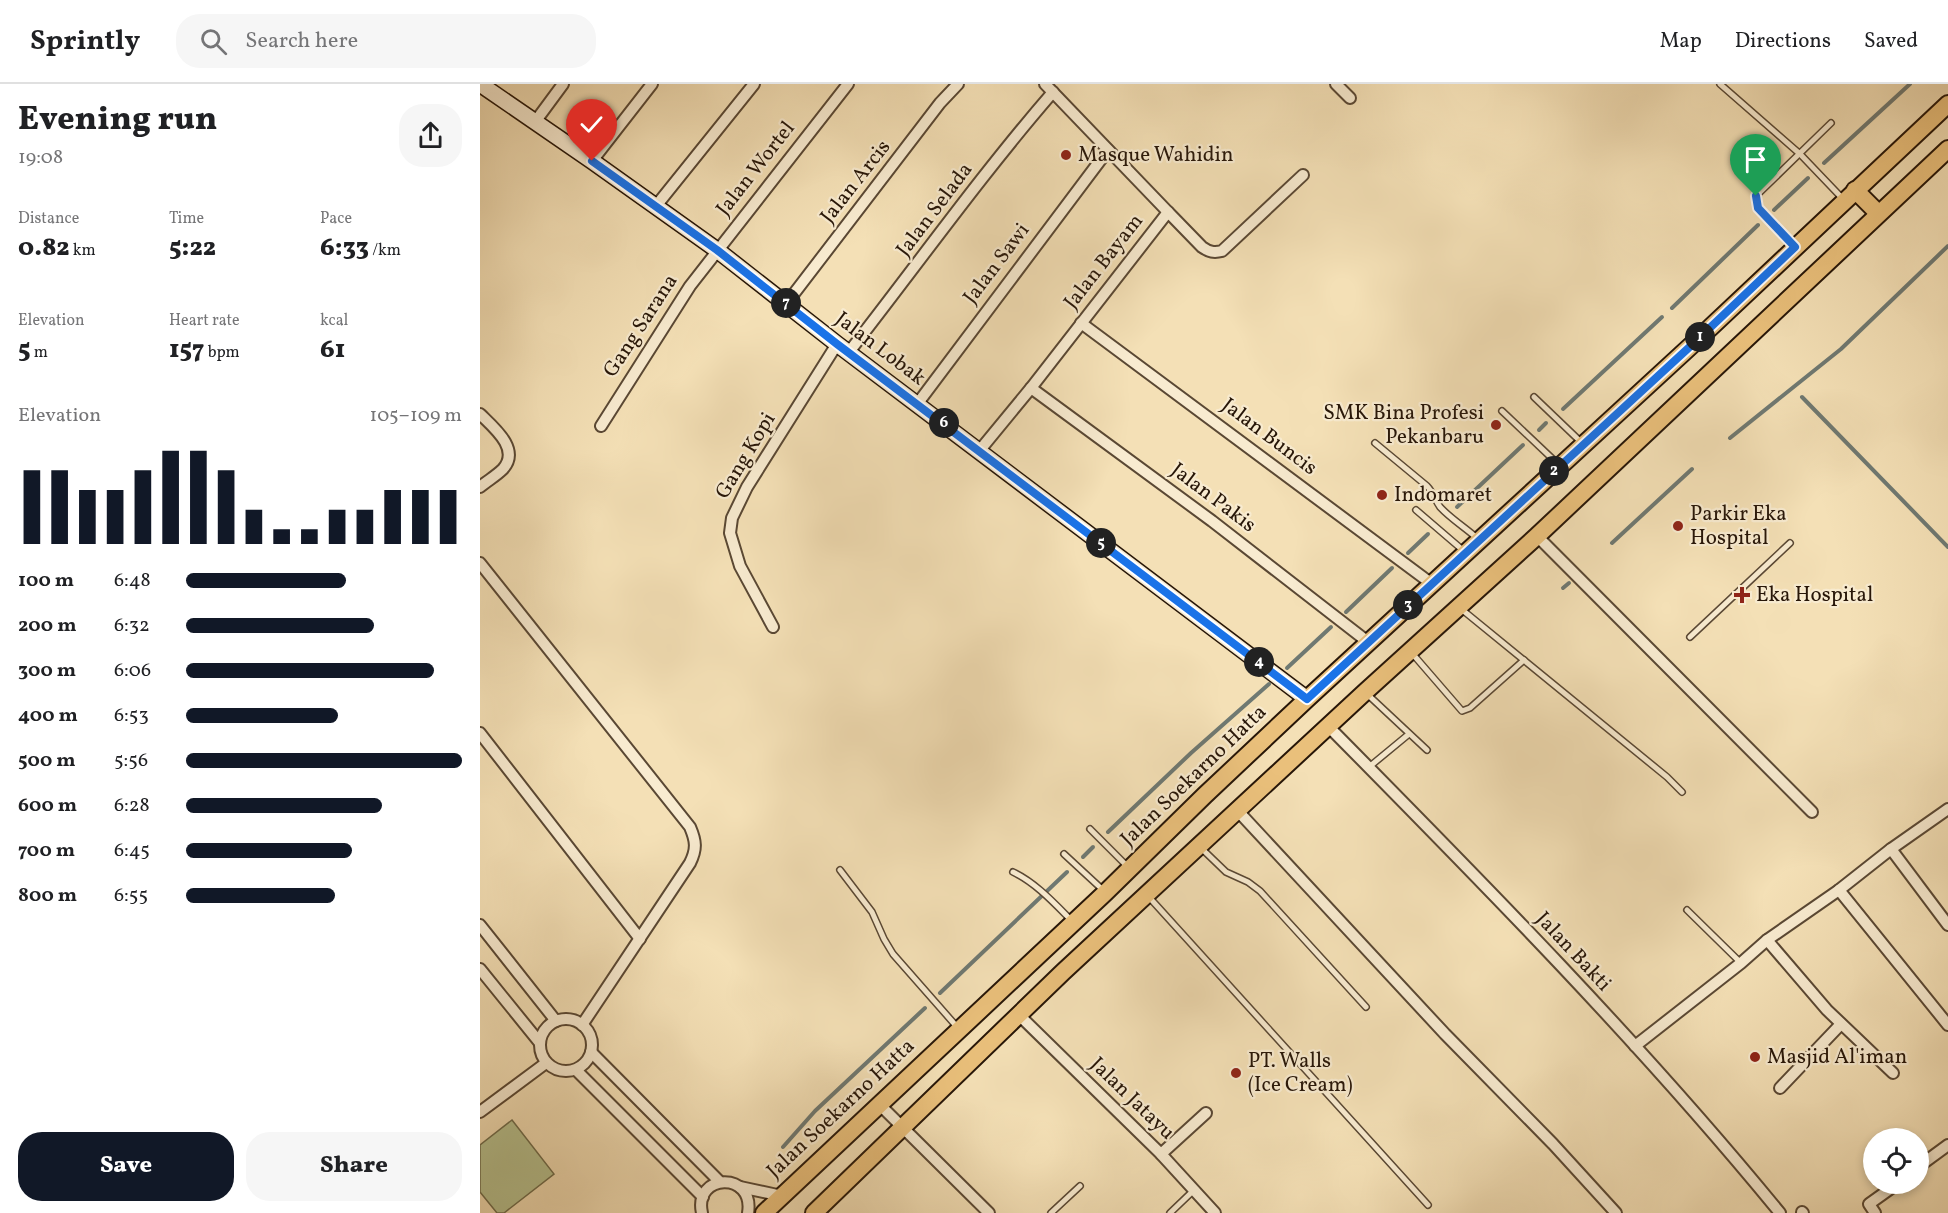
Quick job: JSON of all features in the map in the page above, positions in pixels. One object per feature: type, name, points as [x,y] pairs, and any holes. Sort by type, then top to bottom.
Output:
[{"type":"main road","name":"Jalan Lobak","points":[[480,84],[717,250],[1307,699]]},
{"type":"main road","name":"Jalan Soekarno Hatta","points":[[764,1213],[1105,893],[1307,699],[1948,104]]},
{"type":"main road","points":[[814,1213],[1198,846],[1537,536],[1948,149]]},
{"type":"main road","points":[[1850,195],[1878,213]]},
{"type":"street","points":[[535,122],[563,84]]},
{"type":"street","points":[[592,161],[652,84]]},
{"type":"street","points":[[656,206],[754,84]]},
{"type":"street","name":"Jalan Arcis","points":[[786,304],[940,103],[958,84]]},
{"type":"street","points":[[1336,84],[1350,98]]},
{"type":"street","name":"Jalan Wortel","points":[[717,250],[842,86]]},
{"type":"street","points":[[1049,88],[1168,212]]},
{"type":"street","name":"Jalan Selada","points":[[843,348],[932,247],[1049,88]]},
{"type":"street","name":"Jalan Sawi","points":[[918,403],[1108,150]]},
{"type":"street","name":"Jalan Bayam","points":[[980,450],[1168,212],[1202,247],[1207,251],[1216,252],[1222,250],[1303,175]]},
{"type":"street","name":"Gang Sarana","points":[[601,426],[671,313],[717,250]]},
{"type":"street","name":"Jalan Buncis","points":[[1081,323],[1432,584]]},
{"type":"street","name":"Gang Kopi","points":[[772,627],[740,566],[730,533],[732,518],[747,487],[843,348]]},
{"type":"street","name":"Jalan Pakis","points":[[1031,388],[1212,521],[1368,642]]},
{"type":"street","points":[[480,414],[505,441],[509,458],[504,468],[480,487]]},
{"type":"street","points":[[1537,536],[1812,812]]},
{"type":"street","points":[[480,563],[690,827],[696,840],[695,852],[690,862],[582,1025]]},
{"type":"street","name":"Jalan Bakti","points":[[1329,727],[1635,1046],[1733,1155],[1780,1213]]},
{"type":"street","points":[[480,733],[640,939]]},
{"type":"street","points":[[1635,1046],[1767,940],[1948,809]]},
{"type":"street","points":[[1237,810],[1429,1018],[1553,1144],[1616,1213]]},
{"type":"street","points":[[1892,849],[1948,925]]},
{"type":"street","points":[[1839,890],[1948,1024]]},
{"type":"street","points":[[480,925],[556,1021]]},
{"type":"street","points":[[1767,940],[1827,1010],[1893,1073]]},
{"type":"street","points":[[480,969],[540,1043]]},
{"type":"street","name":"Jalan Jatayu","points":[[1020,1016],[1161,1154],[1215,1213]]},
{"type":"street","points":[[570,1020],[582,1025],[591,1037],[591,1052],[588,1059],[576,1070],[560,1071],[546,1063],[542,1057],[540,1043],[545,1030],[556,1021],[570,1020]]},
{"type":"street","points":[[1780,1088],[1841,1023]]},
{"type":"street","points":[[591,1052],[720,1182]]},
{"type":"street","points":[[480,1112],[546,1063]]},
{"type":"street","points":[[576,1070],[703,1197]]},
{"type":"street","points":[[879,1104],[989,1213]]},
{"type":"street","points":[[1161,1154],[1206,1113]]},
{"type":"street","points":[[1929,1159],[1948,1145]]},
{"type":"street","points":[[702,1213],[703,1197],[710,1187],[720,1182],[782,1196]]},
{"type":"street","points":[[740,1186],[748,1199],[748,1213]]},
{"type":"street","points":[[1875,1213],[1869,1204],[1883,1194]]},
{"type":"lane","points":[[1720,84],[1850,195]]},
{"type":"lane","points":[[1795,247],[1761,212],[1755,200],[1758,193],[1831,123]]},
{"type":"lane","points":[[1534,397],[1584,444]]},
{"type":"lane","points":[[1502,411],[1560,466]]},
{"type":"lane","points":[[1375,443],[1427,486],[1438,504],[1480,540]]},
{"type":"lane","points":[[1416,510],[1466,553]]},
{"type":"lane","points":[[1690,637],[1790,543]]},
{"type":"lane","points":[[1459,607],[1682,792]]},
{"type":"lane","points":[[1410,651],[1462,711],[1470,708],[1524,660]]},
{"type":"lane","points":[[1365,692],[1427,750]]},
{"type":"lane","points":[[1369,767],[1409,734]]},
{"type":"lane","points":[[1090,829],[1130,869]]},
{"type":"lane","points":[[1198,846],[1226,872],[1248,882],[1260,891],[1366,1007]]},
{"type":"lane","points":[[1064,854],[1105,893]]},
{"type":"lane","points":[[840,870],[866,902],[893,954],[959,1029]]},
{"type":"lane","points":[[1013,872],[1043,892],[1073,923]]},
{"type":"lane","points":[[1147,894],[1428,1205]]},
{"type":"lane","points":[[1687,910],[1741,963]]},
{"type":"lane","points":[[1051,1213],[1080,1186]]},
{"type":"lane","points":[[1170,1213],[1195,1189]]},
{"type":"green space","points":[[512,1120],[554,1174],[504,1213],[497,1213],[480,1192],[480,1145]]},
{"type":"waterway","points":[[1824,163],[1910,84]]},
{"type":"waterway","points":[[1774,210],[1808,178]]},
{"type":"waterway","points":[[1672,308],[1758,225]]},
{"type":"waterway","points":[[1730,438],[1841,349],[1948,246]]},
{"type":"waterway","points":[[1563,409],[1662,317]]},
{"type":"waterway","points":[[1802,397],[1948,547]]},
{"type":"waterway","points":[[1539,430],[1546,423]]},
{"type":"waterway","points":[[1457,507],[1523,445]]},
{"type":"waterway","points":[[1612,543],[1692,469]]},
{"type":"waterway","points":[[1408,553],[1428,534]]},
{"type":"waterway","points":[[1346,612],[1392,568]]},
{"type":"waterway","points":[[1563,588],[1569,583]]},
{"type":"waterway","points":[[1287,668],[1331,627]]},
{"type":"waterway","points":[[1108,832],[1191,753],[1269,684]]},
{"type":"waterway","points":[[1083,857],[1093,847]]},
{"type":"waterway","points":[[940,993],[1067,872]]},
{"type":"waterway","points":[[783,1147],[815,1111],[925,1008]]},
{"type":"place","name":"Masque Wahidin","points":[[1066,155]]},
{"type":"place","name":"SMK Bina Profesi Pekanbaru","points":[[1496,425]]},
{"type":"place","name":"Indomaret","points":[[1382,495]]},
{"type":"place","name":"Parkir Eka Hospital","points":[[1678,526]]},
{"type":"place","name":"Eka Hospital","points":[[1742,595]]},
{"type":"place","name":"Masjid Al'iman","points":[[1755,1057]]},
{"type":"place","name":"PT. Walls (Ice Cream)","points":[[1236,1073]]},
{"type":"route","points":[[592,161],[717,250],[837,344],[1307,699],[1795,247],[1758,208],[1756,196]]}]
